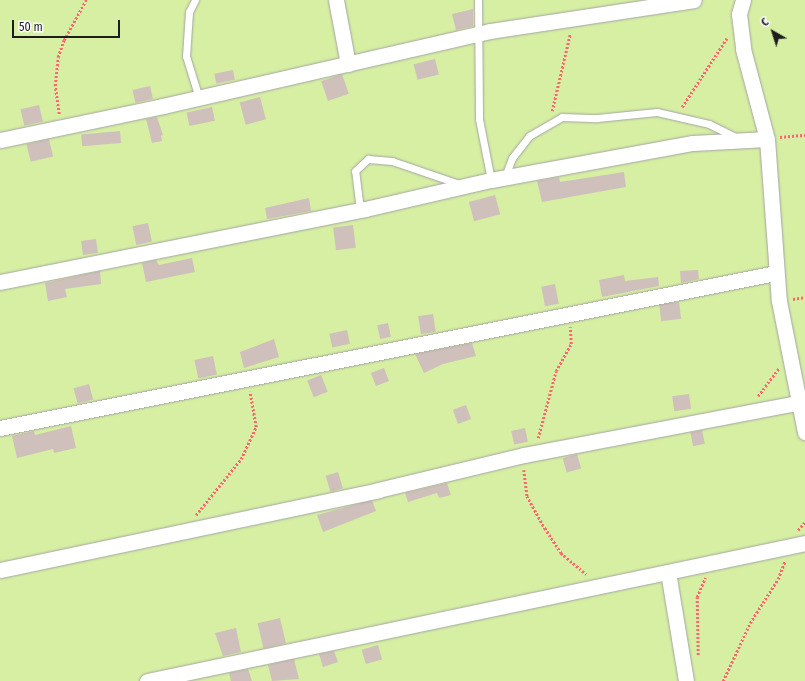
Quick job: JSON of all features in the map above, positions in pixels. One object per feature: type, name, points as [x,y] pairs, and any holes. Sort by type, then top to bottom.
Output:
[{"type":"street","points":[[336,0],[348,64]]},
{"type":"street","points":[[0,140],[199,98],[480,34],[573,21],[694,0]]},
{"type":"street","points":[[741,7],[743,50],[767,139],[776,273],[788,356],[797,403],[805,432]]},
{"type":"street","points":[[0,282],[360,210],[498,179],[693,143],[767,139]]},
{"type":"street","points":[[0,428],[570,312],[776,273]]},
{"type":"street","points":[[0,570],[187,528],[378,490],[530,454],[797,403]]},
{"type":"street","points":[[147,681],[801,545]]},
{"type":"street","points":[[668,572],[686,681]]},
{"type":"lane","points":[[195,0],[189,12],[186,56],[199,98]]},
{"type":"lane","points":[[478,0],[480,34],[479,119],[498,179]]},
{"type":"lane","points":[[498,179],[529,136],[562,117],[597,118],[638,112],[657,112],[678,119],[709,124],[741,140]]},
{"type":"lane","points":[[360,210],[355,171],[368,159],[392,160],[465,186]]},
{"type":"path","points":[[54,129],[60,111],[55,86],[58,57],[64,40],[86,0]]},
{"type":"path","points":[[678,119],[691,90],[728,36],[741,7]]},
{"type":"path","points":[[548,125],[573,21]]},
{"type":"path","points":[[767,139],[805,135]]},
{"type":"path","points":[[570,312],[571,344],[556,371],[539,436],[523,472],[528,496],[545,528],[561,553],[580,571],[610,584]]},
{"type":"path","points":[[745,413],[788,356]]},
{"type":"path","points":[[187,528],[200,507],[241,459],[256,428],[248,377]]},
{"type":"path","points":[[723,681],[750,622],[801,545]]},
{"type":"path","points":[[698,662],[696,597],[706,574],[722,561]]},
{"type":"green space","points":[[0,0],[805,0],[805,681],[0,681]]},
{"type":"building","points":[[473,9],[473,26],[456,30],[452,14]]},
{"type":"building","points":[[435,59],[439,75],[418,80],[414,64]]},
{"type":"building","points":[[233,70],[235,80],[216,83],[214,74]]},
{"type":"building","points":[[342,74],[349,94],[328,101],[321,81]]},
{"type":"building","points":[[150,86],[153,99],[135,103],[132,90]]},
{"type":"building","points":[[260,97],[266,119],[246,125],[240,102]]},
{"type":"building","points":[[39,105],[43,122],[24,126],[20,109]]},
{"type":"building","points":[[212,107],[215,121],[189,126],[187,112]]},
{"type":"building","points":[[157,117],[163,135],[161,136],[162,141],[152,143],[146,119]]},
{"type":"building","points":[[120,131],[121,143],[82,146],[81,134]]},
{"type":"building","points":[[49,139],[53,157],[31,162],[27,144]]},
{"type":"building","points":[[624,172],[626,187],[542,202],[537,181],[559,177],[560,182]]},
{"type":"building","points":[[495,195],[500,214],[474,221],[469,202]]},
{"type":"building","points":[[309,198],[311,211],[267,219],[265,208]]},
{"type":"building","points":[[148,223],[152,242],[136,245],[132,226]]},
{"type":"building","points":[[353,225],[356,248],[336,250],[333,227]]},
{"type":"building","points":[[96,239],[98,253],[83,255],[81,241]]},
{"type":"building","points":[[192,258],[195,272],[146,282],[142,263],[156,260],[159,265]]},
{"type":"building","points":[[698,270],[699,279],[681,283],[680,271]]},
{"type":"building","points":[[100,271],[101,284],[65,289],[67,297],[48,301],[45,283]]},
{"type":"building","points":[[624,275],[625,281],[658,277],[659,286],[602,297],[599,280]]},
{"type":"building","points":[[555,284],[559,304],[545,306],[541,287]]},
{"type":"building","points":[[679,302],[681,319],[661,321],[659,304]]},
{"type":"building","points":[[433,314],[436,332],[421,334],[418,316]]},
{"type":"building","points":[[388,323],[391,337],[380,339],[377,325]]},
{"type":"building","points":[[347,330],[350,344],[332,347],[329,334]]},
{"type":"building","points":[[274,339],[279,357],[244,368],[240,352]]},
{"type":"building","points":[[472,343],[476,356],[443,364],[424,373],[415,354]]},
{"type":"building","points":[[213,356],[217,375],[198,379],[194,360]]},
{"type":"building","points":[[384,368],[389,381],[376,386],[371,373]]},
{"type":"building","points":[[321,375],[328,392],[314,397],[307,381]]},
{"type":"building","points":[[89,384],[93,399],[78,404],[74,388]]},
{"type":"building","points":[[689,394],[691,409],[674,411],[672,396]]},
{"type":"building","points":[[466,405],[471,419],[458,424],[453,410]]},
{"type":"building","points":[[71,426],[76,448],[54,453],[53,449],[17,458],[12,436],[34,431],[35,435]]},
{"type":"building","points":[[525,428],[528,442],[514,445],[511,431]]},
{"type":"building","points":[[702,430],[705,444],[693,446],[690,432]]},
{"type":"building","points":[[577,454],[581,468],[567,473],[563,458]]},
{"type":"building","points":[[338,472],[343,488],[331,492],[326,476]]},
{"type":"building","points":[[447,483],[451,495],[439,498],[437,493],[408,502],[405,493]]},
{"type":"building","points":[[372,500],[376,511],[323,532],[317,515]]},
{"type":"building","points":[[280,618],[286,643],[263,649],[258,623]]},
{"type":"building","points":[[236,628],[241,652],[223,656],[215,633]]},
{"type":"building","points":[[378,645],[382,659],[366,664],[362,650]]},
{"type":"building","points":[[334,651],[338,662],[323,667],[319,654]]},
{"type":"building","points":[[294,659],[299,679],[272,681],[268,665]]},
{"type":"building","points":[[248,669],[252,681],[231,681],[229,673]]}]
